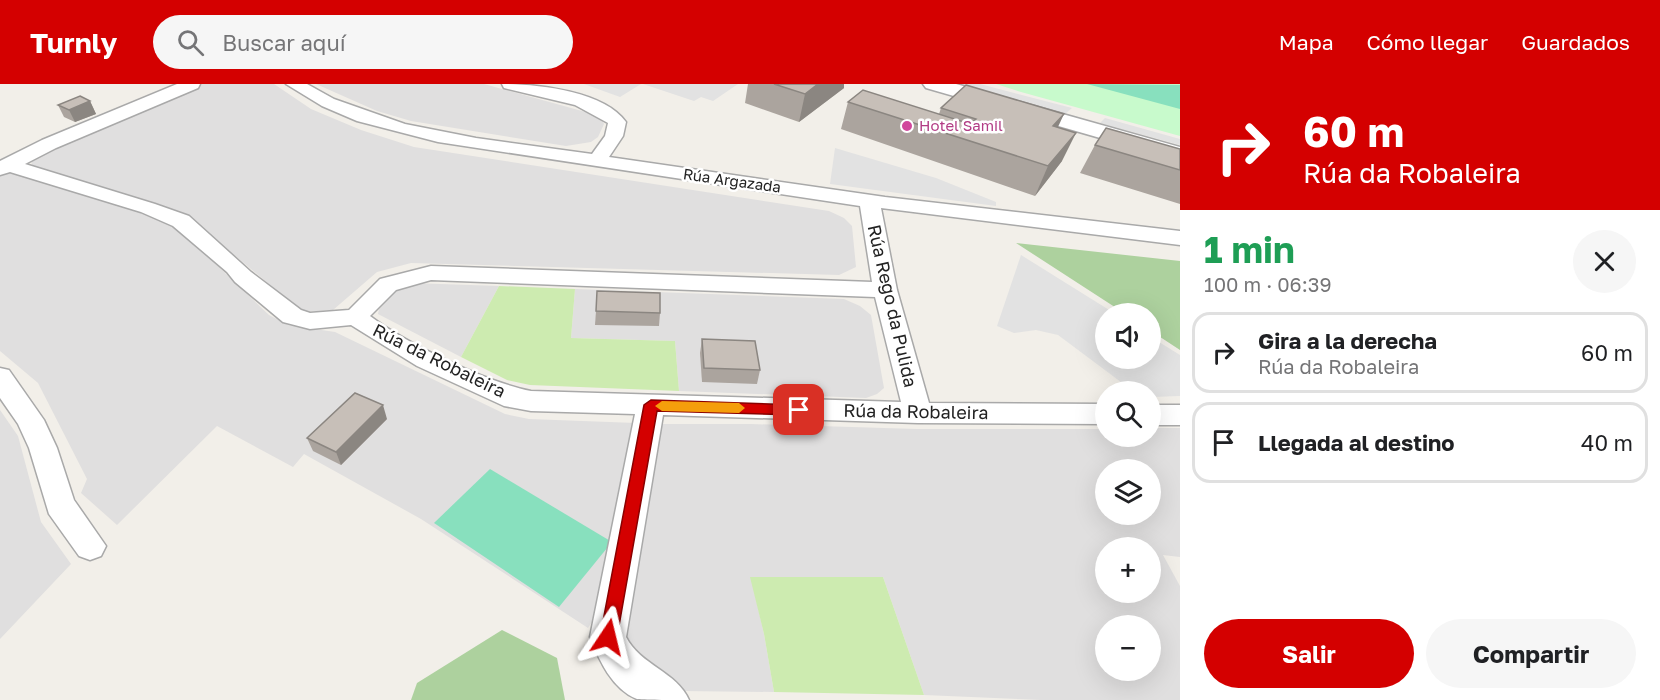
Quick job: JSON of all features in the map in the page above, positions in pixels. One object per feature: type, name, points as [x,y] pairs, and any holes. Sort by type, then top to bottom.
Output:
[{"type":"street","points":[[4,167],[49,144],[192,84]]},
{"type":"street","name":"Rúa Argazada","points":[[294,84],[339,108],[393,126],[597,161],[994,218],[1180,238]]},
{"type":"street","points":[[510,84],[594,106],[608,113],[616,122],[614,136],[597,161]]},
{"type":"street","points":[[933,84],[1180,154]]},
{"type":"street","points":[[4,167],[148,208],[181,221],[235,267],[243,277],[292,316],[310,321],[356,316]]},
{"type":"street","name":"Rúa Rego da Pulida","points":[[869,199],[885,290],[918,413]]},
{"type":"street","name":"Rúa da Robaleira","points":[[885,290],[431,273],[395,278],[378,292],[356,316],[379,333],[503,396],[531,401],[918,413],[1095,414]]},
{"type":"street","points":[[0,377],[30,420],[43,448],[60,505],[90,546]]},
{"type":"street","points":[[651,405],[608,637],[613,654],[622,667],[670,700]]},
{"type":"street","points":[[1161,415],[1180,415]]},
{"type":"shaded area","points":[[202,84],[274,84],[311,109],[361,130],[414,147],[829,211],[844,218],[852,226],[856,267],[839,275],[411,263],[377,272],[333,310],[302,312],[201,227],[32,165],[31,160],[38,156]]},
{"type":"shaded area","points":[[316,84],[484,84],[600,116],[604,124],[598,137],[591,142],[566,146],[411,121],[377,111]]},
{"type":"shaded area","points":[[584,84],[641,84],[620,97]]},
{"type":"shaded area","points":[[643,84],[738,84],[713,101],[701,97],[694,101]]},
{"type":"shaded area","points":[[959,84],[980,84],[1072,108],[1065,114]]},
{"type":"shaded area","points":[[1105,118],[1180,139],[1180,145],[1100,123]]},
{"type":"shaded area","points":[[835,148],[936,178],[996,202],[996,206],[830,184]]},
{"type":"shaded area","points":[[8,171],[91,198],[137,209],[175,225],[269,315],[288,325],[335,332],[505,414],[529,419],[636,423],[601,609],[588,628],[421,519],[304,454],[293,467],[217,426],[117,525],[81,493],[87,479],[38,383],[0,351],[0,174]]},
{"type":"shaded area","points":[[1021,255],[1098,303],[1095,303],[1095,363],[1058,335],[1036,330],[1014,333],[997,326]]},
{"type":"shaded area","points":[[411,283],[499,286],[461,357],[378,314],[379,309],[399,288]]},
{"type":"shaded area","points":[[575,289],[844,299],[860,306],[871,315],[884,388],[877,394],[866,398],[679,391],[675,341],[571,338]]},
{"type":"shaded area","points":[[1161,343],[1180,355],[1180,396],[1161,397],[1161,381],[1120,381],[1104,369],[1161,369]]},
{"type":"shaded area","points":[[0,410],[18,436],[41,522],[71,564],[0,639]]},
{"type":"shaded area","points":[[660,424],[917,429],[1095,429],[1095,447],[1161,447],[1161,428],[1180,428],[1180,557],[1163,555],[1180,586],[1180,700],[1041,700],[924,695],[883,577],[751,577],[774,692],[681,691],[621,651]]},
{"type":"green space","points":[[996,84],[1180,84],[1180,136],[1021,92]]},
{"type":"green space","points":[[1087,84],[1180,85],[1180,109]]},
{"type":"green space","points":[[1016,243],[1180,261],[1180,350],[1161,338],[1161,303],[1109,303]]},
{"type":"green space","points":[[499,286],[575,289],[571,338],[675,341],[679,391],[530,385],[507,380],[461,357]]},
{"type":"green space","points":[[490,469],[612,542],[559,607],[434,523]]},
{"type":"green space","points":[[750,577],[883,577],[924,695],[774,692],[764,634]]},
{"type":"green space","points":[[502,630],[557,658],[565,700],[411,700],[417,683]]},
{"type":"building","points":[[774,84],[818,84],[805,94]]},
{"type":"building","points":[[966,85],[1064,114],[1053,126],[1076,133],[1048,166],[848,102],[863,90],[970,124],[976,119],[941,108]]},
{"type":"building","points":[[80,96],[90,101],[69,110],[58,105]]},
{"type":"building","points":[[1106,128],[1180,149],[1180,170],[1095,145]]},
{"type":"building","points":[[597,291],[660,293],[660,313],[596,311]]},
{"type":"building","points":[[702,339],[755,341],[760,370],[704,368]]},
{"type":"building","points":[[355,393],[383,405],[336,452],[307,438]]},
{"type":"slow traffic","points":[[662,406],[739,408]]},
{"type":"place","name":"Hotel Samil","points":[[907,126]]},
{"type":"route","points":[[608,637],[651,405],[799,410]]}]
